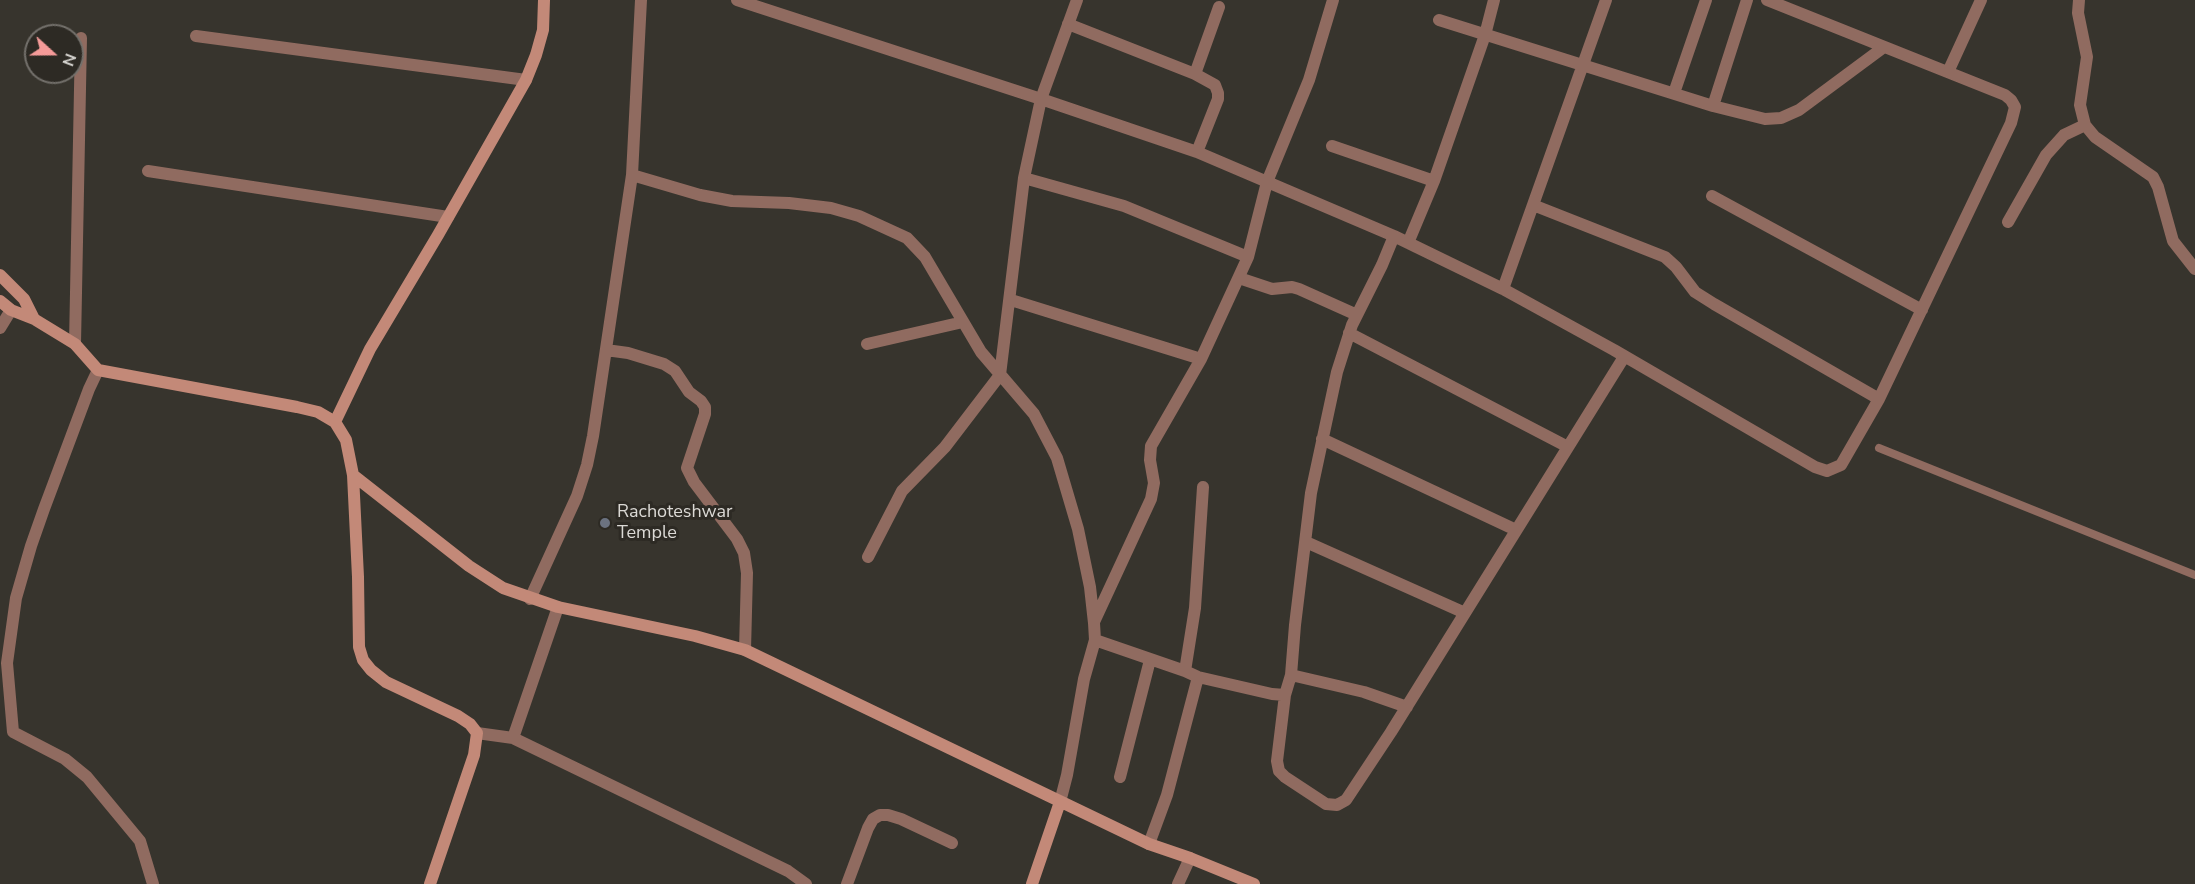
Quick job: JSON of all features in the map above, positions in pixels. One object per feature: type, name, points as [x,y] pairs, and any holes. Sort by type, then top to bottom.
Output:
[{"type":"street","points":[[335,423],[370,349],[526,80],[543,30],[544,0]]},
{"type":"street","points":[[530,599],[568,519],[587,465],[632,175],[641,0]]},
{"type":"street","points":[[737,0],[1197,152],[1394,236],[1503,289],[1815,467],[1827,471],[1841,465],[1879,399],[2014,115],[2015,107],[2012,100],[2005,95],[1767,0]]},
{"type":"street","points":[[868,557],[902,491],[945,447],[1000,375],[1011,300],[1024,178],[1041,99],[1077,0]]},
{"type":"street","points":[[1094,623],[1151,499],[1154,483],[1150,460],[1151,446],[1202,359],[1248,257],[1267,182],[1309,80],[1333,0]]},
{"type":"street","points":[[1408,243],[1434,181],[1485,35],[1494,0]]},
{"type":"street","points":[[1503,289],[1606,0]]},
{"type":"street","points":[[1674,93],[1706,0]]},
{"type":"street","points":[[1713,106],[1747,0]]},
{"type":"street","points":[[1948,72],[1981,0]]},
{"type":"street","points":[[2079,0],[2078,13],[2087,57],[2080,105],[2085,125],[2095,136],[2153,177],[2173,241],[2195,269]]},
{"type":"street","points":[[1195,74],[1219,7]]},
{"type":"street","points":[[1439,20],[1713,106],[1765,119],[1781,118],[1799,110],[1884,47]]},
{"type":"street","points":[[1068,24],[1195,74],[1215,85],[1218,99],[1197,152]]},
{"type":"street","points":[[196,36],[526,80]]},
{"type":"street","points":[[75,344],[80,84]]},
{"type":"street","points":[[2008,222],[2046,155],[2064,135],[2085,125]]},
{"type":"street","points":[[1332,146],[1434,181]]},
{"type":"street","points":[[148,171],[448,217]]},
{"type":"street","points":[[632,175],[700,195],[732,201],[789,203],[831,208],[869,220],[907,238],[925,257],[981,352],[1034,414],[1057,458],[1078,529],[1090,587],[1095,640],[1084,679],[1068,775],[1032,884]]},
{"type":"street","points":[[1024,178],[1124,206],[1248,257]]},
{"type":"street","points":[[1712,196],[1922,310]]},
{"type":"street","points":[[1533,205],[1665,257],[1676,267],[1695,292],[1713,304],[1879,399]]},
{"type":"street","points":[[1394,236],[1349,333],[1337,372],[1322,439],[1311,493],[1295,625],[1292,675],[1285,695],[1277,761],[1279,771],[1285,777],[1326,804],[1337,805],[1347,800],[1624,357]]},
{"type":"street","points":[[0,275],[24,299],[34,319]]},
{"type":"street","points":[[1239,278],[1272,289],[1292,287],[1299,289],[1357,315]]},
{"type":"street","points":[[1011,300],[1202,359]]},
{"type":"street","points":[[0,301],[11,310],[34,319],[75,344],[98,370],[297,407],[318,412],[335,423],[346,440],[353,475],[359,648],[363,660],[371,670],[386,682],[458,716],[470,724],[477,733],[513,738],[788,871],[806,884]]},
{"type":"street","points":[[0,328],[11,310]]},
{"type":"street","points":[[867,344],[963,322]]},
{"type":"street","points":[[1349,333],[1568,447]]},
{"type":"street","points":[[606,350],[637,355],[664,364],[675,371],[689,392],[705,407],[705,414],[687,468],[694,482],[737,539],[744,553],[747,573],[745,650]]},
{"type":"street","points":[[13,732],[7,663],[16,598],[37,528],[98,370]]},
{"type":"street","points":[[1322,439],[1516,530]]},
{"type":"street","points":[[353,475],[469,566],[503,588],[558,608],[695,636],[745,650],[1149,844],[1254,884]]},
{"type":"street","points":[[1185,671],[1195,608],[1203,487]]},
{"type":"street","points":[[1306,542],[1465,613]]},
{"type":"street","points":[[513,738],[558,608]]},
{"type":"street","points":[[1095,640],[1197,677],[1285,695]]},
{"type":"street","points":[[1120,777],[1150,660]]},
{"type":"street","points":[[1292,675],[1364,692],[1407,707]]},
{"type":"street","points":[[1149,844],[1167,795],[1197,677]]},
{"type":"street","points":[[0,727],[65,759],[87,777],[140,841],[153,884]]},
{"type":"street","points":[[430,884],[474,755],[477,733]]},
{"type":"street","points":[[847,884],[868,828],[873,819],[880,815],[901,819],[952,843]]},
{"type":"street","points":[[1178,884],[1190,858]]},
{"type":"lane","points":[[1879,448],[2195,574]]},
{"type":"place","name":"Rachoteshwar Temple","points":[[605,523]]}]
